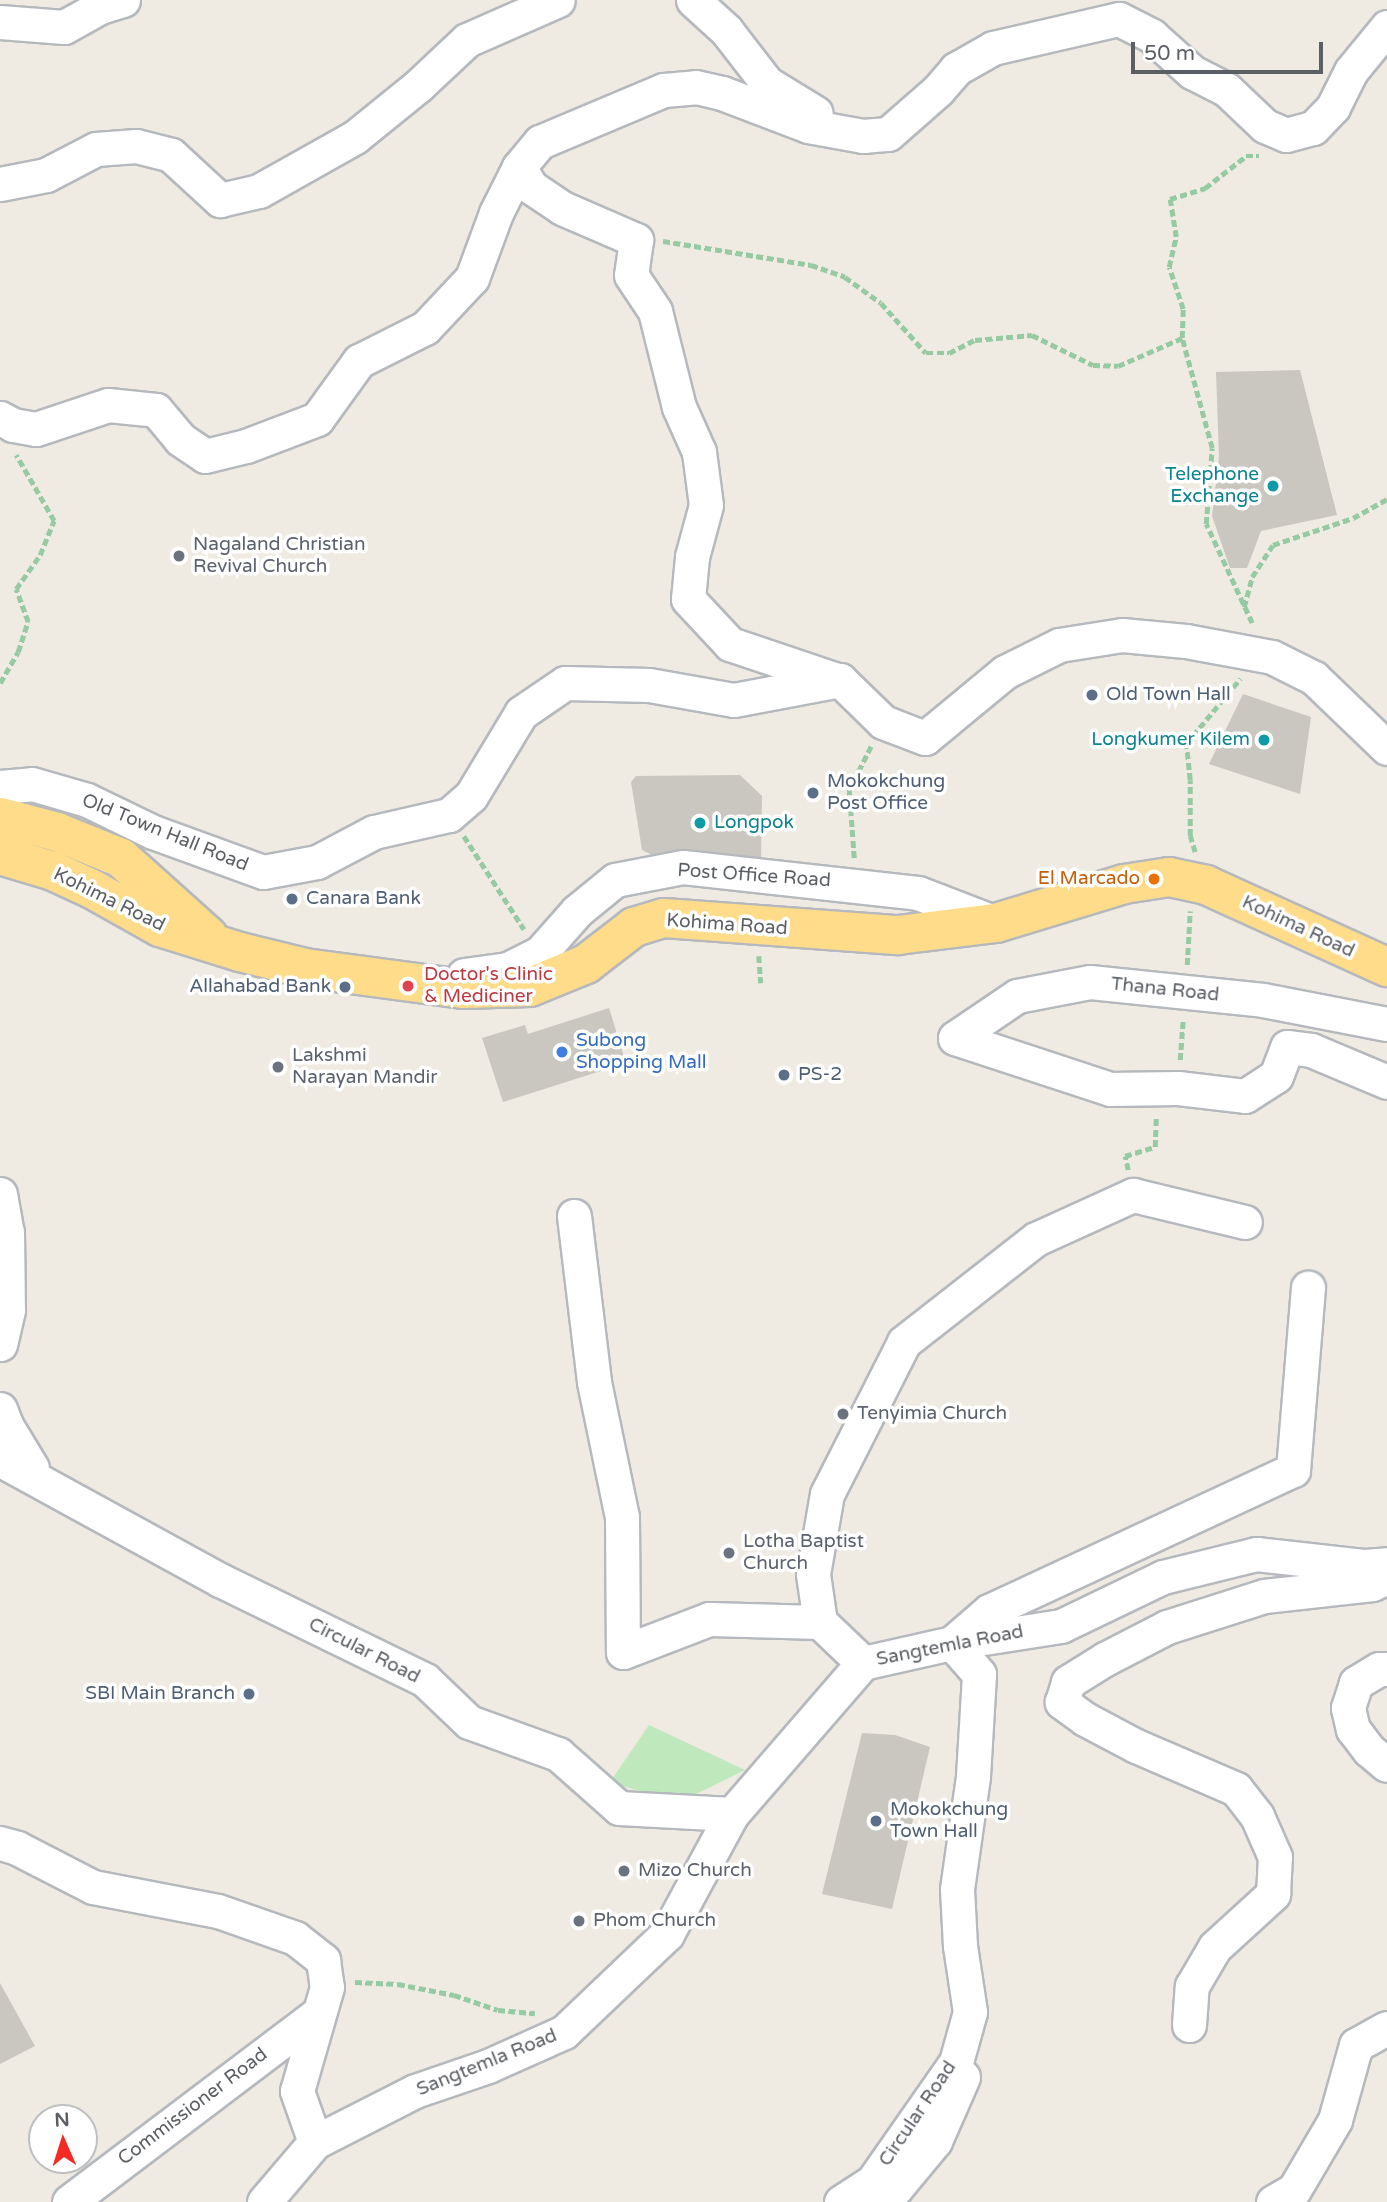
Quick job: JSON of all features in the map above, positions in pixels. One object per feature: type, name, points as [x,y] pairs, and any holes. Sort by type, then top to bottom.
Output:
[{"type":"highway","points":[[0,817],[57,832],[121,858],[218,944]]},
{"type":"highway","name":"Kohima Road","points":[[0,855],[53,872],[92,889],[160,927],[218,944],[304,968],[463,989],[530,987],[586,964],[634,927],[664,918],[898,935],[996,923],[1124,884],[1169,877],[1206,885],[1387,967]]},
{"type":"street","points":[[0,22],[64,27],[100,6],[123,0]]},
{"type":"street","points":[[0,184],[47,175],[96,149],[136,146],[171,155],[220,200],[259,191],[355,137],[418,86],[467,40],[558,0]]},
{"type":"street","points":[[693,0],[726,30],[767,83],[818,114],[888,134]]},
{"type":"street","points":[[7,422],[36,429],[108,405],[156,410],[180,439],[205,456],[246,446],[317,419],[359,361],[425,328],[472,278],[496,213],[519,167],[540,142],[606,117],[664,90],[695,87],[722,93],[808,126],[863,136],[888,134],[938,90],[956,69],[993,48],[1119,19],[1152,36],[1192,72],[1227,90],[1265,126],[1286,135],[1313,128],[1332,107],[1351,71],[1387,27]]},
{"type":"street","points":[[519,167],[531,187],[562,208],[636,240],[631,275],[655,311],[679,407],[699,452],[706,505],[692,557],[688,599],[730,643],[840,680],[883,722],[925,738],[1005,672],[1059,645],[1122,635],[1186,641],[1272,657],[1314,678],[1387,748]]},
{"type":"street","points":[[449,815],[471,796],[521,713],[565,683],[649,685],[734,700],[840,680]]},
{"type":"street","name":"Old Town Hall Road","points":[[0,787],[32,785],[87,800],[153,832],[263,872],[317,862],[374,832],[449,815]]},
{"type":"street","name":"Post Office Road","points":[[416,981],[508,969],[540,953],[577,911],[615,880],[683,867],[918,892],[996,923]]},
{"type":"street","name":"Thana Road","points":[[1168,1089],[1110,1090],[955,1038],[1017,996],[1090,982],[1263,1000],[1387,1024]]},
{"type":"street","points":[[1168,1089],[1245,1096],[1276,1076],[1287,1047],[1311,1051],[1387,1082]]},
{"type":"street","points":[[0,1194],[8,1232],[8,1310],[0,1344]]},
{"type":"street","points":[[863,1662],[820,1622],[813,1574],[827,1494],[904,1342],[1036,1239],[1133,1195],[1245,1222]]},
{"type":"street","points":[[574,1216],[594,1382],[622,1517],[623,1652],[709,1619],[820,1622]]},
{"type":"street","points":[[953,1643],[989,1611],[1293,1470],[1308,1288]]},
{"type":"street","points":[[0,1409],[6,1425],[42,1482]]},
{"type":"street","name":"Circular Road","points":[[0,1451],[8,1464],[220,1580],[425,1680],[469,1722],[558,1754],[619,1808],[732,1814]]},
{"type":"street","name":"Sangtemla Road","points":[[315,2142],[415,2091],[488,2066],[564,2032],[667,1934],[732,1814],[863,1662],[953,1643],[1061,1626],[1163,1577],[1256,1554],[1365,1566],[1387,1564]]},
{"type":"street","points":[[1189,2025],[1192,1986],[1215,1947],[1273,1894],[1275,1857],[1257,1816],[1236,1789],[1136,1746],[1085,1720],[1062,1702],[1069,1682],[1104,1659],[1167,1628],[1264,1596],[1372,1584],[1387,1578]]},
{"type":"street","name":"Circular Road","points":[[841,2202],[873,2181],[956,2062],[970,2012],[960,1946],[957,1889],[973,1776],[979,1674],[953,1643]]},
{"type":"street","points":[[1387,1669],[1380,1669],[1356,1683],[1348,1708],[1353,1729],[1387,1765]]},
{"type":"street","points":[[1,1842],[93,1887],[218,1911],[295,1938],[323,1960],[323,2000],[297,2091],[315,2142],[264,2202]]},
{"type":"street","name":"Commissioner Road","points":[[68,2202],[323,2000]]},
{"type":"street","points":[[880,2202],[896,2188],[935,2141],[977,2045],[970,2012]]},
{"type":"street","points":[[1272,2202],[1293,2190],[1335,2120],[1356,2045],[1387,2028]]},
{"type":"path","points":[[1133,1195],[1125,1156],[1155,1147],[1185,993],[1190,911],[1206,885],[1189,836],[1190,780],[1186,744],[1249,669],[1272,657],[1244,608],[1206,524],[1212,448],[1191,362],[1182,338],[1183,309],[1169,267],[1176,237],[1170,199],[1205,188],[1246,156],[1260,156]]},
{"type":"path","points":[[636,240],[677,241],[712,250],[811,265],[845,277],[881,303],[926,353],[948,353],[975,340],[1032,335],[1093,365],[1118,366],[1182,338]]},
{"type":"path","points":[[0,683],[18,652],[29,622],[16,589],[40,555],[54,521],[17,459],[7,422]]},
{"type":"path","points":[[1244,608],[1252,576],[1273,545],[1353,518],[1387,499]]},
{"type":"path","points":[[856,884],[849,790],[883,722]]},
{"type":"path","points":[[449,815],[540,953]]},
{"type":"path","points":[[323,2000],[349,1981],[398,1984],[454,1995],[498,2010],[583,2014]]},
{"type":"green space","points":[[649,1725],[745,1770],[678,1803],[610,1782]]},
{"type":"building","name":"Telephone Exchange","points":[[1300,370],[1337,515],[1261,531],[1247,568],[1230,568],[1212,516],[1219,457],[1216,372]]},
{"type":"building","name":"Longkumer Kilem","points":[[1243,694],[1311,717],[1300,794],[1209,764]]},
{"type":"building","name":"Longpok","points":[[740,775],[762,796],[761,861],[656,857],[642,850],[631,782],[636,776]]},
{"type":"building","points":[[609,1008],[626,1063],[503,1102],[482,1038],[525,1025],[528,1034]]},
{"type":"building","name":"Mokokchung Town Hall","points":[[862,1733],[895,1735],[930,1747],[892,1909],[822,1894]]},
{"type":"building","points":[[0,1983],[35,2046],[0,2064]]},
{"type":"place","name":"Telephone Exchange","points":[[1273,486]]},
{"type":"place","name":"Nagaland Christian Revival Church","points":[[179,556]]},
{"type":"place","name":"Old Town Hall","points":[[1092,695]]},
{"type":"place","name":"Longkumer Kilem","points":[[1264,740]]},
{"type":"place","name":"Mokokchung Post Office","points":[[813,793]]},
{"type":"place","name":"Longpok","points":[[700,823]]},
{"type":"place","name":"El Marcado","points":[[1154,879]]},
{"type":"place","name":"Canara Bank","points":[[292,899]]},
{"type":"place","name":"Doctor's Clinic & Mediciner","points":[[408,986]]},
{"type":"place","name":"Allahabad Bank","points":[[345,987]]},
{"type":"place","name":"Subong Shopping Mall","points":[[562,1052]]},
{"type":"place","name":"Lakshmi Narayan Mandir","points":[[278,1067]]},
{"type":"place","name":"PS-2","points":[[784,1075]]},
{"type":"place","name":"Tenyimia Church","points":[[843,1414]]},
{"type":"place","name":"Lotha Baptist Church","points":[[729,1553]]},
{"type":"place","name":"SBI Main Branch","points":[[249,1694]]},
{"type":"place","name":"Mokokchung Town Hall","points":[[876,1821]]},
{"type":"place","name":"Mizo Church","points":[[624,1871]]},
{"type":"place","name":"Phom Church","points":[[579,1921]]}]
